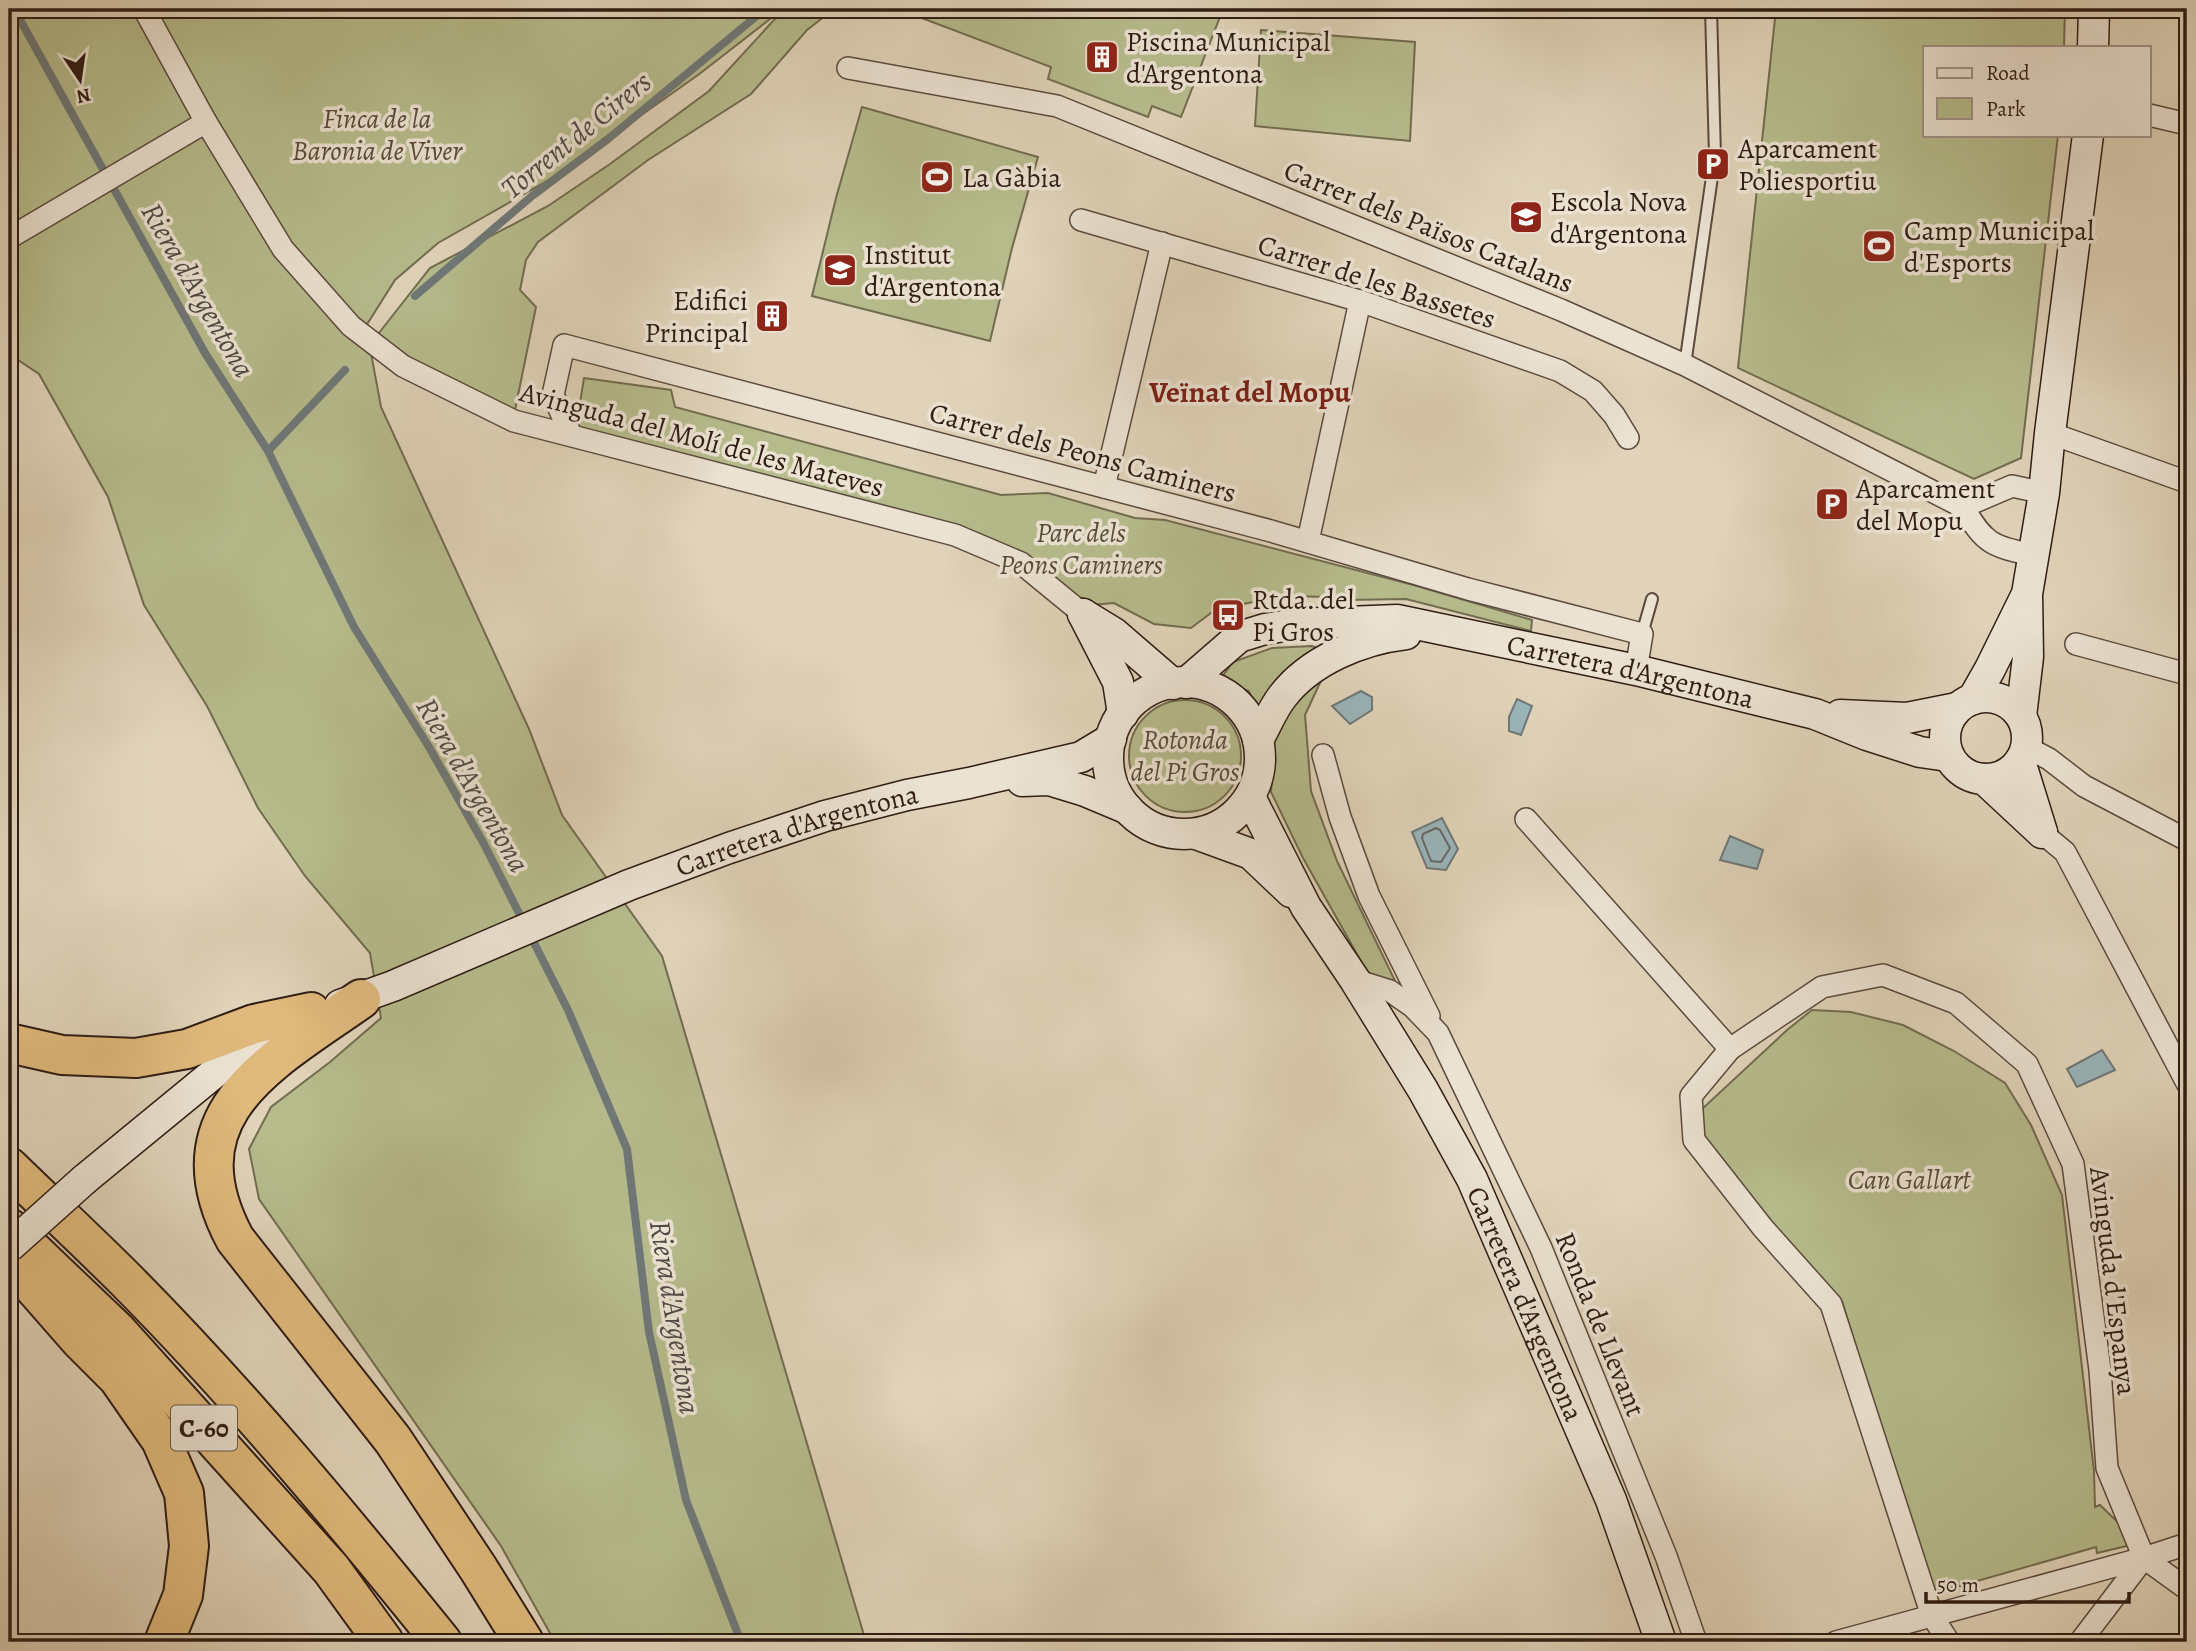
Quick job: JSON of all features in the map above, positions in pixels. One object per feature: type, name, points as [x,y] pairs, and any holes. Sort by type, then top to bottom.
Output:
[{"type":"highway","points":[[377,993],[289,1050],[236,1097],[221,1122],[215,1146],[216,1198],[234,1239],[393,1440],[524,1642]]},
{"type":"highway","points":[[9,1043],[62,1055],[136,1058],[187,1049],[254,1024],[311,1012]]},
{"type":"highway","name":"C-60","points":[[9,1167],[128,1282],[291,1459],[354,1532],[442,1642]]},
{"type":"highway","name":"C-60","points":[[9,1228],[117,1331],[331,1569],[384,1642]]},
{"type":"highway","points":[[9,1259],[80,1340],[118,1378],[161,1440],[184,1493],[189,1546],[183,1595],[164,1642]]},
{"type":"street","name":"Avinguda del Molí de les Mateves","points":[[144,9],[206,122],[283,249],[351,326],[403,366],[513,421],[955,535],[1021,563],[1083,614]]},
{"type":"street","points":[[2093,46],[2094,9]]},
{"type":"street","name":"Carrer dels Països Catalans","points":[[848,68],[1057,106],[1561,310],[1685,365],[1964,507],[1980,534],[1999,547],[2033,555]]},
{"type":"street","points":[[2150,115],[2187,124]]},
{"type":"street","points":[[9,238],[206,122]]},
{"type":"street","points":[[2021,716],[2028,657],[2027,594],[2044,494],[2088,136]]},
{"type":"street","name":"Carrer de les Bassetes","points":[[1081,220],[1360,301],[1559,371],[1593,391],[1614,415],[1628,438]]},
{"type":"street","points":[[1104,486],[1162,243]]},
{"type":"street","points":[[1308,541],[1360,301]]},
{"type":"street","name":"Carrer dels Peons Caminers","points":[[571,435],[553,395],[564,345],[1104,486],[1308,541],[1468,589],[1642,634]]},
{"type":"street","points":[[2050,433],[2187,482]]},
{"type":"street","points":[[1964,507],[2011,486],[2044,494]]},
{"type":"street","points":[[2023,754],[2004,775],[1975,778],[1959,770],[1948,756],[1945,730],[1990,669],[2027,594]]},
{"type":"street","points":[[1083,614],[1114,633],[1179,683],[1213,689],[1234,701],[1249,718],[1258,740],[1259,769],[1250,797],[1227,821],[1196,834]]},
{"type":"street","points":[[1083,614],[1118,682],[1117,726],[1108,760],[1112,782],[1128,809],[1137,818],[1159,830],[1196,834],[1251,854],[1306,907]]},
{"type":"street","name":"Carretera d'Argentona","points":[[1179,683],[1239,637],[1265,629],[1296,624],[1397,620],[1636,670],[1815,714],[1920,752],[1948,756]]},
{"type":"street","name":"Carretera d'Argentona","points":[[1258,740],[1282,696],[1301,679],[1339,653],[1363,642],[1446,630]]},
{"type":"street","points":[[1636,670],[1642,634]]},
{"type":"street","points":[[2076,644],[2187,674]]},
{"type":"street","points":[[969,783],[1081,757],[1117,726],[1145,694],[1179,683]]},
{"type":"street","points":[[1965,703],[1982,697],[2000,699],[2021,716],[2027,731],[2023,754],[2042,832]]},
{"type":"street","name":"Carretera d'Argentona","points":[[1815,714],[1907,719],[1965,703]]},
{"type":"street","points":[[2023,754],[2049,760],[2084,786],[2187,840]]},
{"type":"street","name":"Ronda de Llevant","points":[[1323,755],[1340,817],[1369,896],[1541,1248],[1666,1556],[1696,1642]]},
{"type":"street","points":[[1984,779],[2065,852],[2187,1083]]},
{"type":"street","points":[[969,783],[1049,780],[1128,809]]},
{"type":"street","name":"Carretera d'Argentona","points":[[311,1012],[377,993],[629,885],[729,848],[825,816],[907,794],[969,783]]},
{"type":"street","points":[[1250,797],[1306,907]]},
{"type":"street","points":[[1526,819],[1730,1049]]},
{"type":"street","name":"Carretera d'Argentona","points":[[1306,907],[1423,1090],[1472,1179],[1611,1500],[1661,1642]]},
{"type":"street","name":"Avinguda d'Espanya","points":[[1949,1642],[1932,1616],[1831,1304],[1763,1228],[1694,1140],[1691,1096],[1730,1049],[1822,987],[1883,975],[1956,1003],[2027,1064],[2073,1164],[2100,1370],[2107,1468],[2144,1558]]},
{"type":"street","name":"Ronda de Llevant","points":[[1355,980],[1391,991],[1413,1007],[1438,1033]]},
{"type":"street","points":[[9,1247],[85,1179],[230,1060],[311,1012]]},
{"type":"street","points":[[1836,1642],[2187,1544]]},
{"type":"street","points":[[2144,1558],[2187,1589]]},
{"type":"street","points":[[2080,1642],[2144,1558]]},
{"type":"lane","points":[[1685,365],[1716,156],[1711,9]]},
{"type":"lane","points":[[1642,634],[1652,599]]},
{"type":"green space","name":"Finca de la Baronia de Viver","points":[[9,9],[783,9],[698,75],[554,177],[438,243],[395,280],[366,326],[381,407],[529,729],[562,815],[662,956],[866,1642],[555,1642],[501,1546],[259,1199],[249,1149],[271,1107],[330,1062],[381,1018],[370,953],[305,876],[258,808],[207,706],[144,605],[108,497],[39,374],[9,354]]},
{"type":"green space","points":[[784,9],[834,9],[807,30],[751,94],[648,160],[538,242],[526,260],[520,290],[536,307],[514,415],[408,363],[375,338],[430,268],[548,206],[610,164],[709,91]]},
{"type":"green space","points":[[898,9],[1223,9],[1181,117],[1152,106],[1148,117],[1048,79],[1051,67]]},
{"type":"green space","name":"Camp Municipal d'Esports","points":[[1776,9],[2065,9],[2064,46],[1923,46],[1923,136],[2058,136],[2021,458],[1974,479],[1738,368]]},
{"type":"green space","points":[[1261,30],[1415,42],[1410,141],[1255,126]]},
{"type":"green space","points":[[862,107],[1038,157],[1012,248],[990,341],[812,296]]},
{"type":"green space","name":"Parc dels Peons Caminers","points":[[584,378],[671,390],[675,407],[1001,495],[1048,493],[1135,518],[1165,520],[1417,586],[1532,620],[1531,631],[1406,599],[1345,600],[1332,597],[1281,596],[1215,610],[1191,628],[1154,624],[1114,603],[1079,606],[1023,555],[576,427]]},
{"type":"green space","points":[[1312,646],[1323,651],[1261,718],[1249,691],[1219,681],[1233,662],[1272,648]]},
{"type":"green space","points":[[1325,672],[1305,715],[1311,791],[1337,861],[1398,987],[1367,972],[1303,858],[1271,792],[1274,757],[1269,743],[1285,706]]},
{"type":"green space","name":"Rotonda del Pi Gros","points":[[1185,700],[1207,704],[1225,716],[1237,734],[1241,756],[1237,778],[1225,796],[1207,808],[1185,812],[1163,808],[1145,796],[1133,778],[1129,756],[1133,734],[1145,716],[1163,704]]},
{"type":"green space","name":"Can Gallart","points":[[1812,1010],[1851,1012],[1903,1025],[1954,1051],[2005,1083],[2031,1125],[2062,1195],[2094,1471],[2095,1507],[2100,1505],[2128,1532],[2135,1544],[2097,1553],[2096,1547],[1925,1596],[1912,1533],[1842,1301],[1694,1140],[1701,1110]]},
{"type":"water","points":[[1361,691],[1372,697],[1372,710],[1350,724],[1332,706]]},
{"type":"water","points":[[1517,699],[1532,706],[1521,735],[1509,731],[1509,717]]},
{"type":"water","points":[[1442,818],[1458,849],[1446,870],[1427,868],[1412,832]]},
{"type":"water","points":[[1730,836],[1763,850],[1757,869],[1720,860]]},
{"type":"water","points":[[2102,1050],[2115,1070],[2077,1087],[2067,1069]]},
{"type":"waterway","name":"Riera d'Argentona","points":[[14,9],[205,353],[268,451],[354,627],[429,747],[484,844],[568,1010],[627,1149],[649,1332],[686,1500],[741,1642]]},
{"type":"waterway","name":"Torrent de Cirers","points":[[415,296],[532,196],[608,139],[765,9]]},
{"type":"waterway","name":"Torrent de Cirers","points":[[268,451],[345,370]]},
{"type":"place","name":"Piscina Municipal d'Argentona","points":[[1102,57]]},
{"type":"place","name":"Aparcament Poliesportiu","points":[[1713,164]]},
{"type":"place","name":"La Gàbia","points":[[937,177]]},
{"type":"place","name":"Escola Nova d'Argentona","points":[[1526,217]]},
{"type":"place","name":"Camp Municipal d'Esports","points":[[1879,246]]},
{"type":"place","name":"Institut d'Argentona","points":[[840,270]]},
{"type":"place","name":"Edifici Principal","points":[[772,316]]},
{"type":"place","name":"Aparcament del Mopu","points":[[1832,504]]},
{"type":"place","name":"Rtda. del Pi Gros","points":[[1228,615]]},
{"type":"district","name":"Veïnat del Mopu","points":[[1250,392]]}]
